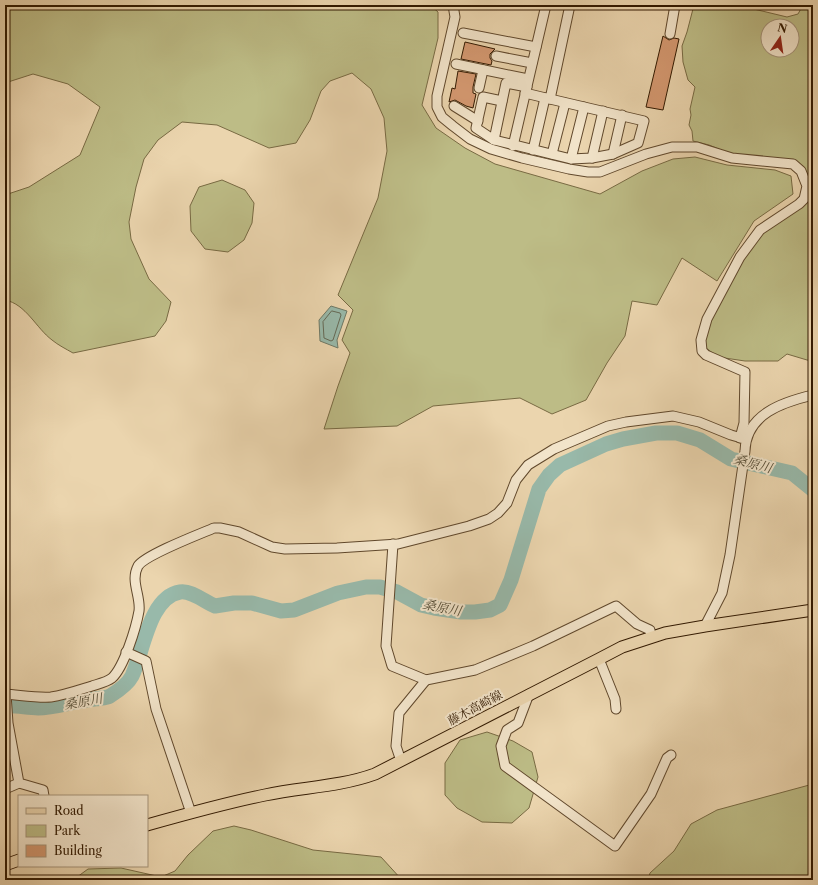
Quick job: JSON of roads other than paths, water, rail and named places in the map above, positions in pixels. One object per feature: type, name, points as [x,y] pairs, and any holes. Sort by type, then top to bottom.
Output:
[{"type":"main road","name":"藤木高崎線","points":[[148,825],[266,794],[357,780],[375,774],[622,647],[651,637],[705,626],[813,610]]},
{"type":"main road","points":[[5,865],[18,860]]},
{"type":"street","points":[[453,5],[455,17],[437,96],[437,107],[442,117],[452,126],[470,139],[491,149],[522,158],[588,172],[600,172],[646,154],[672,147],[697,147],[732,158],[793,164],[801,170],[807,186],[804,198],[800,204],[760,230],[752,240],[740,257],[707,319],[701,340],[702,351],[706,355],[745,372],[743,439],[745,451],[730,555],[722,593],[705,626]]},
{"type":"street","points":[[513,146],[546,5]]},
{"type":"street","points":[[533,150],[548,98],[570,5]]},
{"type":"street","points":[[670,34],[675,5]]},
{"type":"street","points":[[463,33],[536,47]]},
{"type":"street","points":[[496,56],[532,63]]},
{"type":"street","points":[[456,64],[484,70],[527,86],[548,98],[644,121],[638,143],[613,154],[592,158],[571,159],[513,146],[494,140],[476,128],[483,97],[502,101]]},
{"type":"street","points":[[479,88],[484,70]]},
{"type":"street","points":[[494,140],[506,83],[527,86]]},
{"type":"street","points":[[552,154],[565,103]]},
{"type":"street","points":[[454,106],[478,121]]},
{"type":"street","points":[[571,159],[584,107]]},
{"type":"street","points":[[592,158],[603,111]]},
{"type":"street","points":[[613,154],[622,116]]},
{"type":"street","points":[[743,439],[761,417],[783,403],[813,395]]},
{"type":"street","points":[[19,782],[8,723],[6,694],[50,697],[75,691],[110,679],[117,672],[130,643],[139,610],[139,601],[135,585],[138,567],[142,562],[154,555],[214,528],[239,532],[272,547],[285,549],[337,548],[393,544],[468,526],[489,519],[498,513],[507,503],[516,480],[528,465],[554,449],[608,426],[626,422],[673,416],[698,422],[743,439]]},
{"type":"street","points":[[393,544],[386,646],[392,666],[426,680],[475,670],[533,646],[616,606],[637,624],[650,630],[651,637]]},
{"type":"street","points":[[126,652],[146,661],[156,709],[190,813]]},
{"type":"street","points":[[599,659],[614,699],[616,709]]},
{"type":"street","points":[[401,761],[396,746],[399,713],[426,680]]},
{"type":"street","points":[[529,694],[518,723],[507,730],[501,746],[506,766],[615,846],[651,794],[667,758],[671,755]]},
{"type":"street","points":[[5,789],[19,782],[43,790],[44,795]]},
{"type":"water","points":[[331,306],[347,311],[337,340],[338,348],[320,341],[319,320]]},
{"type":"waterway","name":"桑原川","points":[[5,706],[45,708],[110,696],[125,685],[132,676],[148,627],[161,604],[169,596],[180,592],[193,594],[215,606],[234,603],[252,603],[281,611],[294,610],[338,593],[366,587],[380,587],[397,592],[421,605],[434,608],[461,612],[490,610],[500,605],[511,580],[539,489],[549,475],[560,465],[606,444],[623,439],[656,433],[677,433],[700,440],[731,459],[792,473],[813,490]]}]
